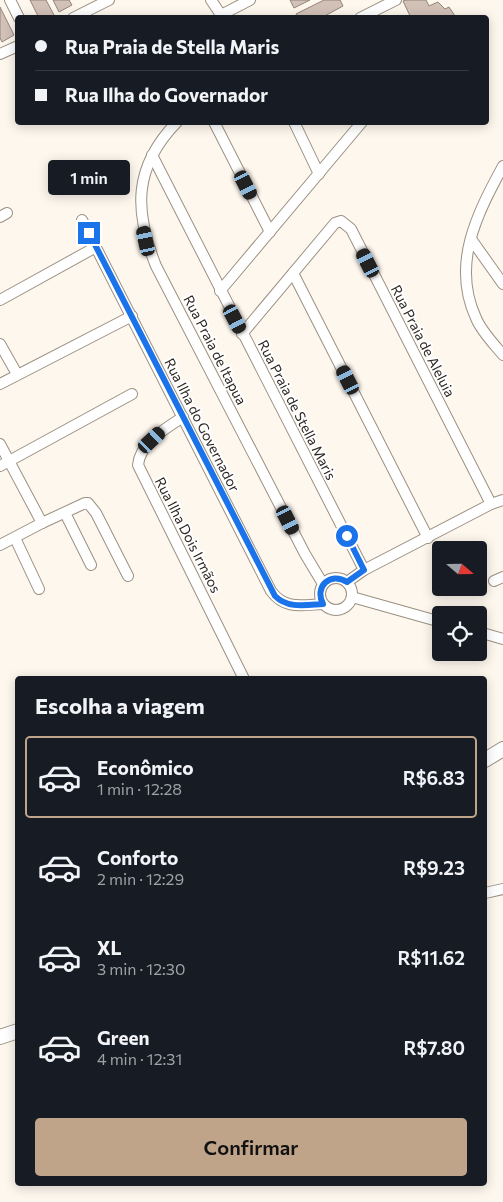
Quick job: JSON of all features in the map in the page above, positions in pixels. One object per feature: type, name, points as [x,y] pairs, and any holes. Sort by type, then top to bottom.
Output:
[{"type":"street","points":[[10,0],[18,15]]},
{"type":"street","points":[[76,15],[87,5],[109,0]]},
{"type":"street","points":[[211,0],[221,15]]},
{"type":"street","points":[[224,15],[250,0]]},
{"type":"street","points":[[365,15],[385,2],[396,0]]},
{"type":"street","points":[[0,54],[15,47]]},
{"type":"street","name":"Rua Praia de Itapua","points":[[174,125],[152,155],[142,186],[144,228],[150,249],[156,266],[323,584]]},
{"type":"street","points":[[216,125],[270,232]]},
{"type":"street","points":[[295,125],[319,174]]},
{"type":"street","points":[[220,291],[360,125]]},
{"type":"street","name":"Rua Praia de Stella Maris","points":[[152,155],[364,570]]},
{"type":"street","points":[[503,166],[487,195],[470,239],[465,262],[468,296],[476,320],[503,355]]},
{"type":"street","name":"Rua Ilha do Governador","points":[[82,220],[275,596],[279,600],[294,606],[323,604]]},
{"type":"street","name":"Rua Praia de Aleluia","points":[[242,334],[334,223],[341,221],[348,225],[491,504]]},
{"type":"street","points":[[470,239],[503,284]]},
{"type":"street","points":[[0,300],[96,247]]},
{"type":"street","points":[[293,273],[428,538]]},
{"type":"street","points":[[0,384],[132,316]]},
{"type":"street","points":[[0,344],[17,374]]},
{"type":"street","points":[[5,463],[132,394]]},
{"type":"street","name":"Rua Ilha Dois Irmãos","points":[[183,417],[152,440],[139,458],[138,466],[243,676]]},
{"type":"street","points":[[0,444],[5,463],[42,523]]},
{"type":"street","points":[[347,582],[364,570],[491,504],[503,500]]},
{"type":"street","points":[[0,545],[85,503],[93,508],[128,576]]},
{"type":"street","points":[[65,513],[91,565]]},
{"type":"street","points":[[15,538],[39,589]]},
{"type":"street","points":[[332,578],[347,582],[352,591],[352,597],[347,606],[332,610],[323,604],[320,594],[323,584],[332,578]]},
{"type":"street","points":[[352,597],[432,619]]},
{"type":"street","points":[[487,634],[503,639]]},
{"type":"street","points":[[487,759],[503,749]]},
{"type":"street","points":[[487,893],[503,889]]},
{"type":"street","points":[[0,1036],[15,1032]]},
{"type":"building","points":[[30,0],[46,0],[54,15],[38,15]]},
{"type":"building","points":[[53,0],[69,0],[72,5],[59,12]]},
{"type":"building","points":[[290,0],[310,0],[294,8]]},
{"type":"building","points":[[324,0],[340,0],[343,6],[326,15],[296,14]]},
{"type":"building","points":[[426,0],[429,6],[438,2],[445,9],[449,7],[454,15],[410,15],[403,1]]},
{"type":"building","points":[[0,7],[14,35],[2,42],[0,38]]},
{"type":"route","points":[[89,233],[275,596],[286,604],[294,606],[323,604],[320,589],[323,584],[332,578],[342,579],[347,582],[364,570],[347,536]]}]
